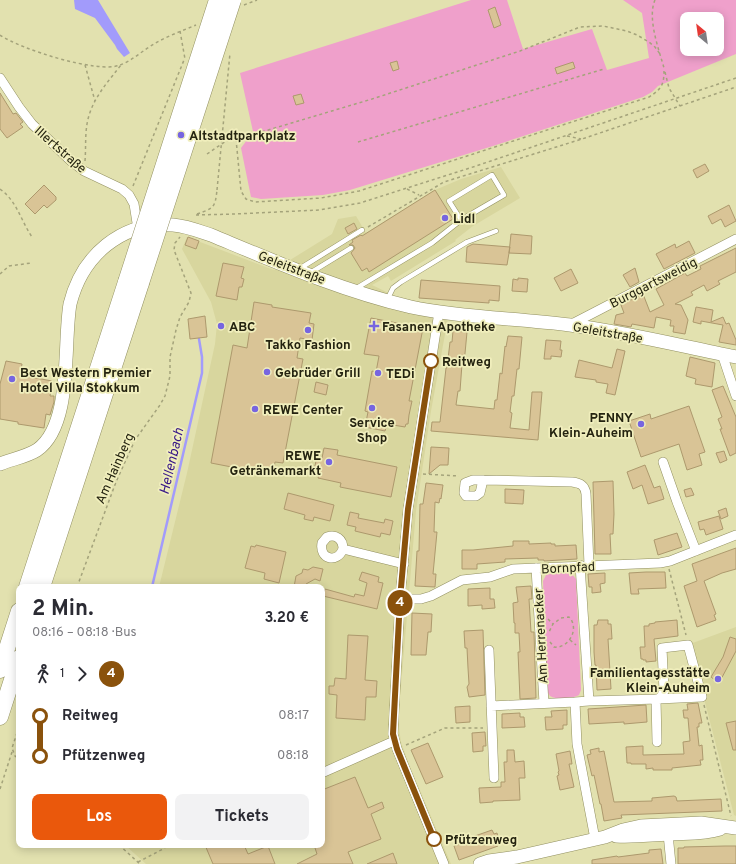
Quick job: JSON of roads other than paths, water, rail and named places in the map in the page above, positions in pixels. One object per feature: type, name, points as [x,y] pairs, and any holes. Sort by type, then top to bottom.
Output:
[{"type":"highway","points":[[43,584],[217,0]]},
{"type":"highway","points":[[28,584],[233,0]]},
{"type":"highway","points":[[0,670],[16,620]]},
{"type":"highway","points":[[0,717],[16,667]]},
{"type":"main road","name":"Geleitstraße","points":[[2,462],[37,450],[46,442],[55,428],[62,402],[70,304],[73,291],[90,261],[103,248],[117,238],[138,229],[161,225],[188,228],[212,235],[303,272],[354,290],[409,306],[480,318],[570,325],[736,357]]},
{"type":"main road","points":[[480,864],[600,838],[634,837],[668,829],[709,832],[732,828]]},
{"type":"main road","points":[[503,864],[517,857]]},
{"type":"street","name":"Illertstraße","points":[[0,78],[32,124],[71,161],[84,171],[122,189],[130,195],[134,204],[138,229]]},
{"type":"street","name":"Burggartsweidig","points":[[570,325],[736,239]]},
{"type":"street","points":[[439,312],[408,509],[400,599],[393,734],[395,745],[444,864]]},
{"type":"street","points":[[722,354],[736,396]]},
{"type":"street","points":[[663,462],[696,551]]},
{"type":"street","points":[[483,480],[480,493],[476,496],[466,496],[464,493],[465,483],[473,480],[483,480],[572,482],[581,484],[584,487],[586,494],[584,565],[589,701]]},
{"type":"street","name":"Bornpfad","points":[[400,599],[426,598],[462,580],[490,577],[513,569],[667,562],[736,535]]},
{"type":"street","points":[[343,549],[404,564]]},
{"type":"street","name":"Am Herrenacker","points":[[536,568],[544,703]]},
{"type":"street","points":[[492,706],[589,701],[657,699],[702,697],[688,645],[662,648],[664,691],[661,697],[657,699]]},
{"type":"street","points":[[489,650],[494,778]]},
{"type":"street","points":[[657,699],[657,742]]},
{"type":"street","points":[[575,702],[577,744],[600,838]]},
{"type":"street","points":[[325,772],[395,745]]},
{"type":"street","points":[[668,829],[671,864]]},
{"type":"lane","points":[[354,290],[432,243],[461,220],[504,195],[492,175],[449,201],[461,220]]},
{"type":"lane","points":[[303,272],[362,230]]},
{"type":"lane","points":[[387,300],[393,288],[401,282],[467,242],[496,231]]},
{"type":"lane","points":[[303,272],[351,248]]},
{"type":"waterway","name":"Hellenbach","points":[[153,584],[202,373],[202,357],[199,339]]},
{"type":"place","name":"Altstadtparkplatz","points":[[181,135]]},
{"type":"place","name":"Lidl","points":[[445,218]]},
{"type":"place","name":"ABC","points":[[221,326]]},
{"type":"place","name":"Fasanen-Apotheke","points":[[374,326]]},
{"type":"place","name":"Takko Fashion","points":[[308,330]]},
{"type":"place","name":"Reitweg","points":[[431,361]]},
{"type":"place","name":"Gebrüder Grill","points":[[267,372]]},
{"type":"place","name":"TEDi","points":[[378,373]]},
{"type":"place","name":"Best Western Premier Hotel Villa Stokkum","points":[[12,379]]},
{"type":"place","name":"Service Shop","points":[[372,408]]},
{"type":"place","name":"REWE Center","points":[[255,409]]},
{"type":"place","name":"PENNY Klein-Auheim","points":[[641,424]]},
{"type":"place","name":"REWE Getränkemarkt","points":[[329,462]]},
{"type":"place","name":"Familientagesstätte Klein-Auheim","points":[[718,679]]},
{"type":"place","name":"Pfützenweg","points":[[434,839]]}]
